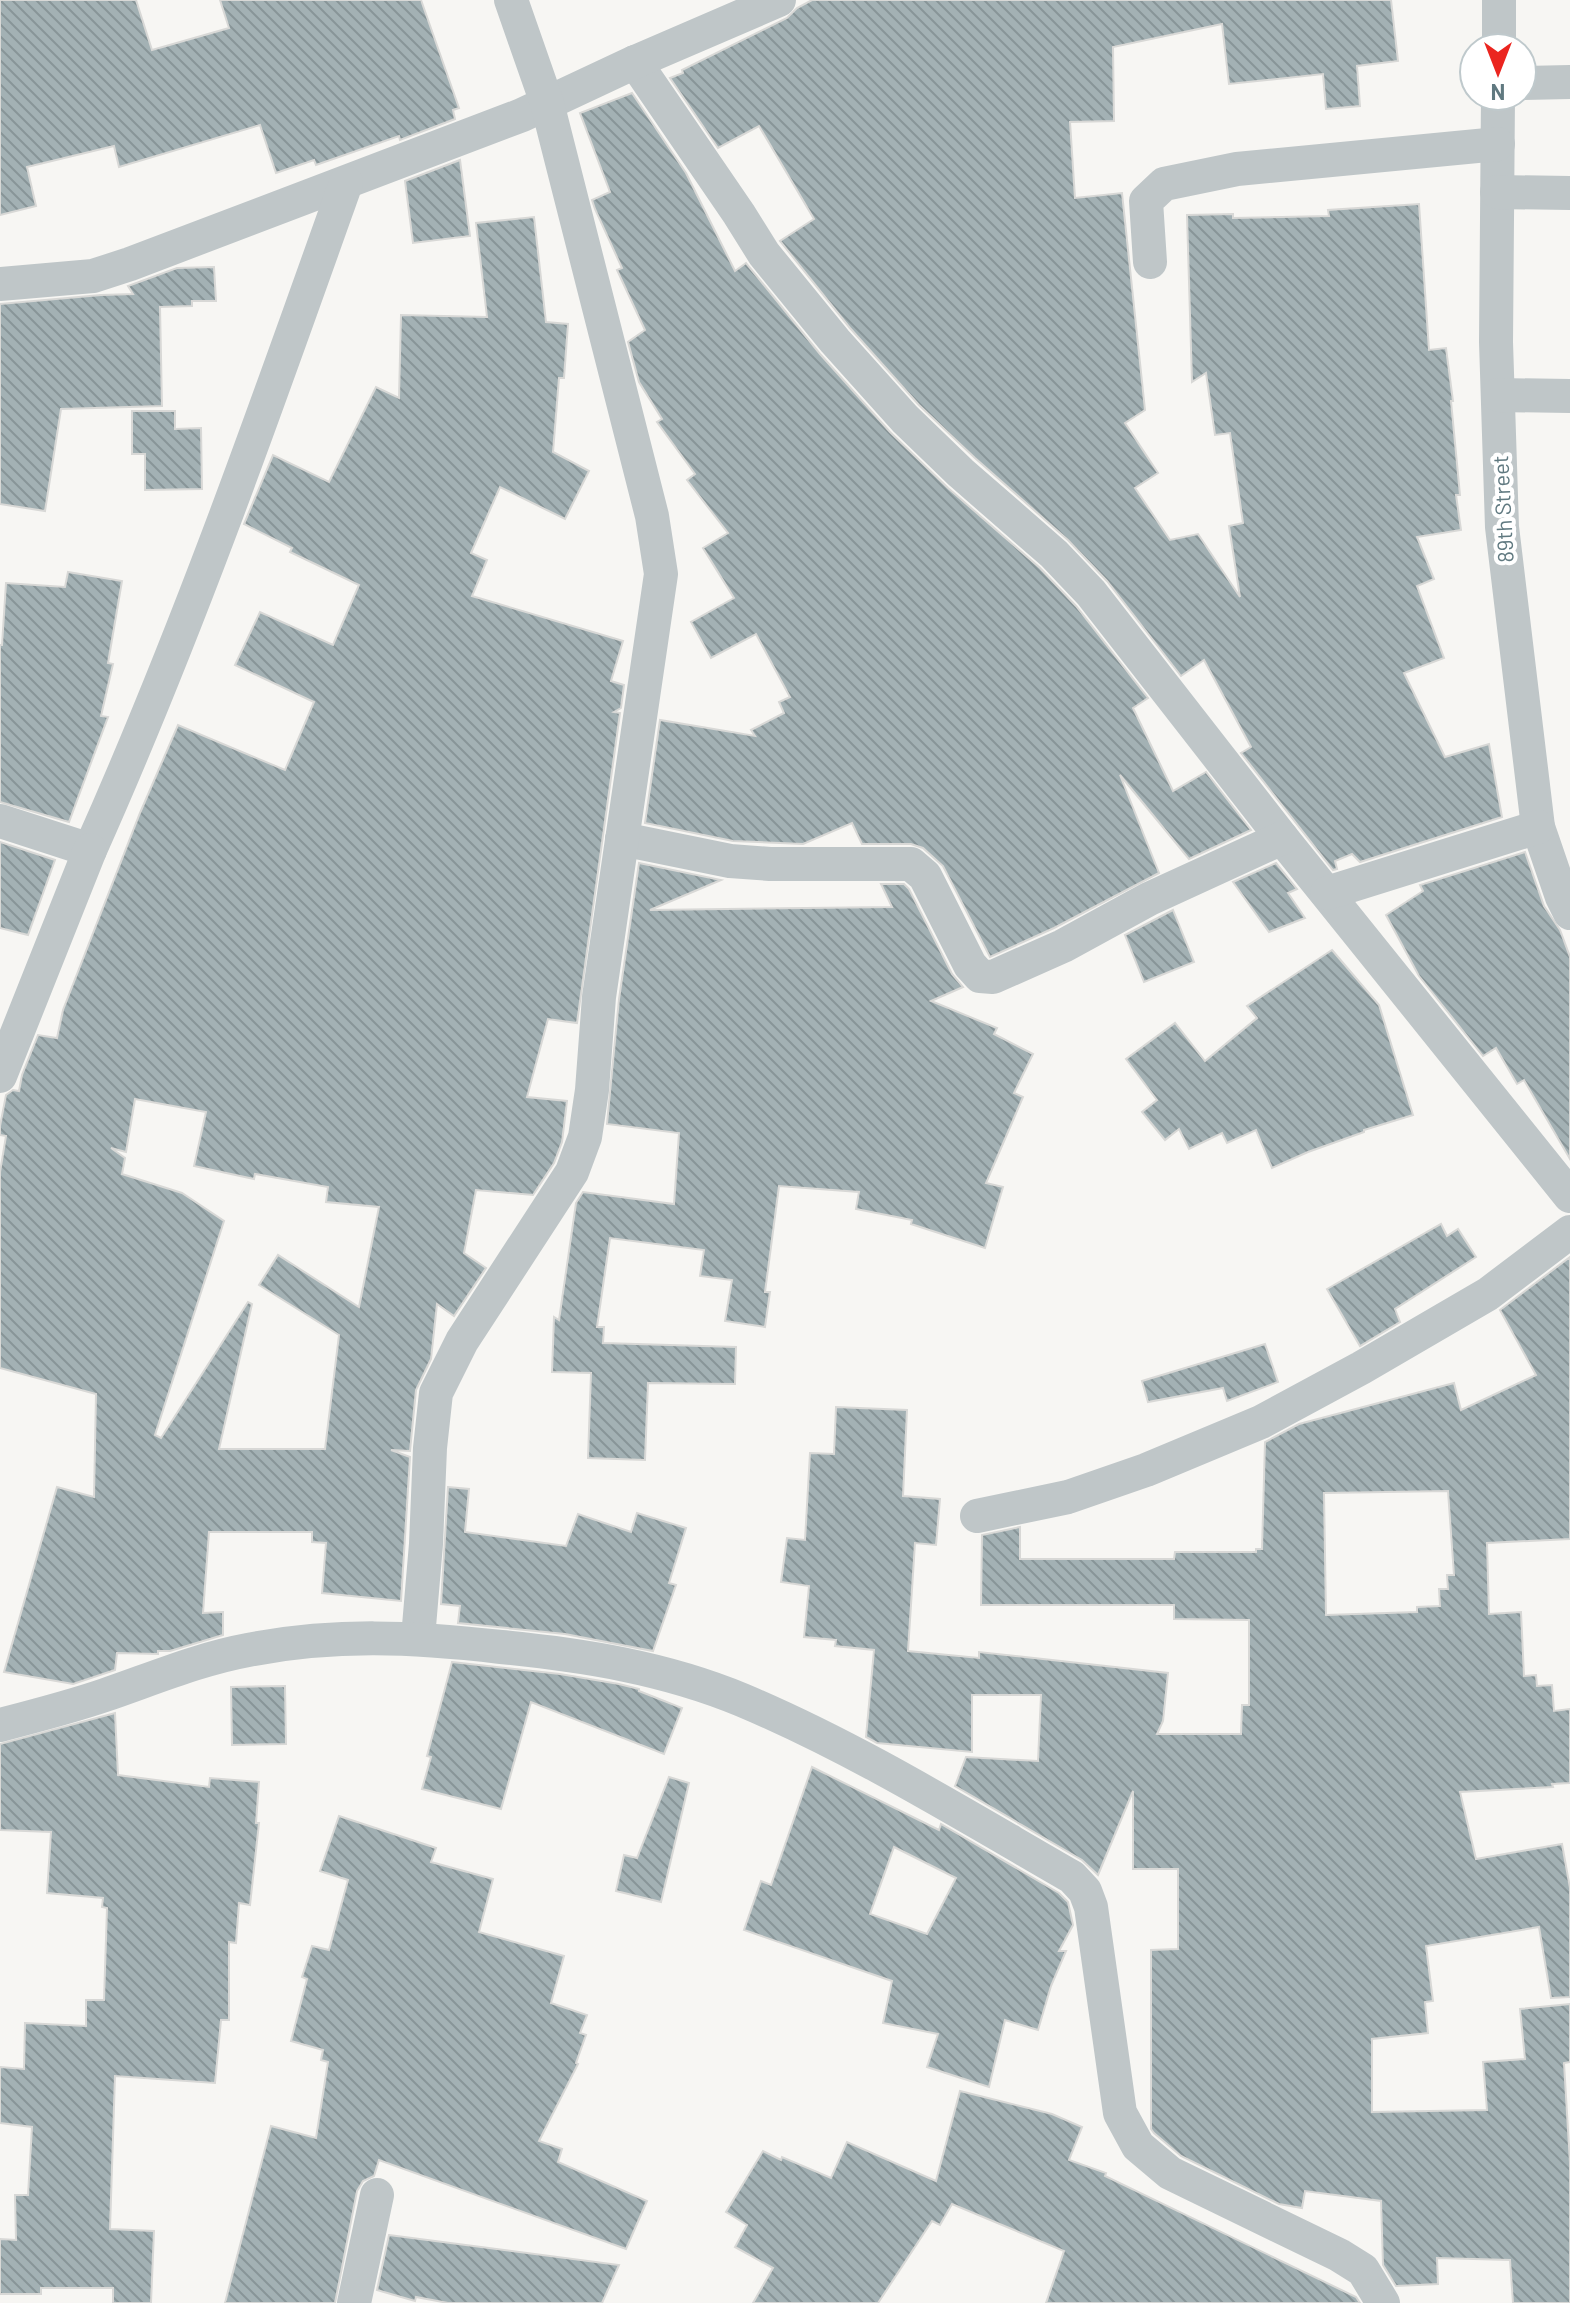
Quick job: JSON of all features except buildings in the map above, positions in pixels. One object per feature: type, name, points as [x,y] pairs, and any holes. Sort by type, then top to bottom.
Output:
[{"type":"street","points":[[418,1638],[436,1393],[462,1341],[572,1172],[585,1137],[599,997],[661,574],[652,516],[547,103],[511,0]]},
{"type":"street","points":[[0,284],[93,276],[522,115],[779,0]]},
{"type":"street","points":[[1499,0],[1499,32]]},
{"type":"street","points":[[635,62],[764,254],[835,341],[905,419],[961,473],[1054,554],[1091,593],[1282,838],[1570,1196]]},
{"type":"street","points":[[1538,83],[1570,82]]},
{"type":"street","name":"89th Street","points":[[1498,112],[1498,395],[1502,527],[1538,827],[1570,913]]},
{"type":"street","points":[[1150,262],[1146,201],[1164,184],[1237,169],[1498,144]]},
{"type":"street","points":[[0,1076],[90,850],[171,663],[346,183]]},
{"type":"street","points":[[1497,192],[1570,193]]},
{"type":"street","points":[[1498,395],[1570,396]]},
{"type":"street","points":[[0,821],[90,850]]},
{"type":"street","points":[[1327,893],[1538,827]]},
{"type":"street","points":[[622,839],[730,861],[911,864],[925,876],[970,965],[980,976],[993,977],[1063,946],[1149,899],[1282,838]]},
{"type":"street","points":[[977,1516],[1068,1497],[1146,1470],[1261,1422],[1488,1294],[1570,1232]]},
{"type":"street","points":[[0,1725],[103,1696],[178,1668],[246,1650],[323,1638],[418,1638],[548,1651],[658,1671],[740,1699],[820,1736],[1072,1877],[1085,1891],[1091,1907],[1120,2113],[1138,2146],[1170,2173],[1339,2255],[1363,2270],[1383,2303]]},
{"type":"street","points":[[354,2303],[377,2195]]}]
